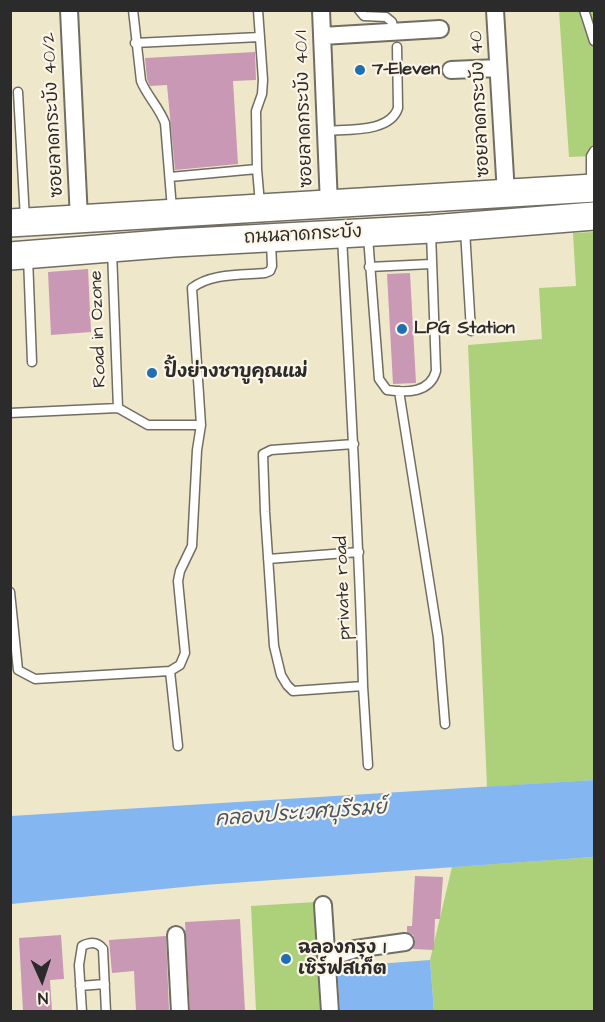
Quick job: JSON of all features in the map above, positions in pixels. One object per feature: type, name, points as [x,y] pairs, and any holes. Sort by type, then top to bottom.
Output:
[{"type":"main road","name":"ถนนลาดกระบัง","points":[[18,223],[593,188]]},
{"type":"main road","points":[[172,213],[174,243]]},
{"type":"main road","name":"ถนนลาดกระบัง","points":[[19,255],[174,243],[464,227],[594,216]]},
{"type":"street","name":"ซอยลาดกระบัง 40/2","points":[[69,10],[79,219]]},
{"type":"street","name":"ซอยลาดกระบัง 40/1","points":[[321,10],[329,205]]},
{"type":"street","name":"ซอยลาดกระบัง 40","points":[[495,10],[506,194]]},
{"type":"street","points":[[322,36],[395,39],[440,29]]},
{"type":"street","points":[[451,70],[498,68]]},
{"type":"street","points":[[323,905],[330,1011]]},
{"type":"street","points":[[176,935],[180,1011]]},
{"type":"street","points":[[326,958],[355,949],[405,942]]},
{"type":"lane","points":[[133,10],[141,81],[162,114],[165,123],[172,213]]},
{"type":"lane","points":[[258,10],[263,81],[262,94],[256,107],[260,207]]},
{"type":"lane","points":[[325,131],[388,122],[395,116],[398,108],[395,39],[392,22],[386,17],[364,16],[359,10]]},
{"type":"lane","points":[[584,10],[594,41]]},
{"type":"lane","points":[[135,43],[260,37]]},
{"type":"lane","points":[[18,92],[18,223]]},
{"type":"lane","points":[[593,188],[591,156],[594,151]]},
{"type":"lane","points":[[170,177],[257,169]]},
{"type":"lane","points":[[464,227],[471,331]]},
{"type":"lane","points":[[355,233],[369,267],[380,379],[387,390],[399,391],[419,389],[429,385],[436,371],[431,229]]},
{"type":"lane","name":"private road","points":[[355,233],[354,444],[368,765]]},
{"type":"lane","points":[[10,592],[18,670],[35,679],[170,671],[180,665],[185,653],[178,581],[180,571],[192,546],[197,450],[201,425],[192,288],[198,283],[220,277],[270,271],[272,266],[270,238]]},
{"type":"lane","name":"Road in Ozone","points":[[10,413],[118,408],[112,248]]},
{"type":"lane","points":[[19,255],[32,362]]},
{"type":"lane","points":[[369,267],[431,264]]},
{"type":"lane","points":[[399,391],[438,637],[445,724]]},
{"type":"lane","points":[[118,408],[148,425],[201,425]]},
{"type":"lane","points":[[354,444],[266,451],[262,458],[274,646],[281,675],[293,691],[363,686]]},
{"type":"lane","points":[[268,559],[359,552]]},
{"type":"lane","points":[[170,671],[178,746]]},
{"type":"lane","points":[[82,1011],[79,965],[82,946],[89,943],[95,943],[103,949],[106,1011]]},
{"type":"lane","points":[[80,986],[105,984]]},
{"type":"green space","points":[[559,11],[594,11],[594,156],[569,157]]},
{"type":"green space","points":[[594,232],[594,780],[487,787],[468,345],[542,339],[539,288],[576,286],[573,233]]},
{"type":"green space","points":[[594,857],[594,1011],[434,1011],[430,960],[452,867]]},
{"type":"green space","name":"ฉลองกรุง 1 เซิร์ฟสเก็ต","points":[[315,902],[320,1011],[256,1011],[251,906]]},
{"type":"water","name":"คลองประเวศบุรีรมย์","points":[[594,780],[594,857],[204,885],[11,904],[11,816]]},
{"type":"water","points":[[430,960],[434,1011],[340,1011],[337,967]]},
{"type":"building","points":[[255,52],[256,80],[233,81],[238,164],[175,170],[167,85],[150,86],[145,58]]},
{"type":"building","points":[[88,269],[91,332],[51,335],[48,272]]},
{"type":"building","name":"LPG Station","points":[[410,273],[416,383],[393,384],[387,274]]},
{"type":"building","points":[[415,876],[443,877],[440,919],[435,919],[434,950],[413,949],[415,940],[413,935],[407,932],[407,926],[412,926]]},
{"type":"building","points":[[240,919],[245,1011],[190,1011],[185,922]]},
{"type":"building","points":[[61,935],[64,979],[50,980],[52,1011],[23,1011],[19,938]]},
{"type":"building","points":[[166,936],[169,1011],[136,1011],[134,971],[112,973],[109,940]]},
{"type":"place","name":"7-Eleven","points":[[360,70]]},
{"type":"place","name":"LPG Station","points":[[402,329]]},
{"type":"place","name":"ปิ้งย่างชาบูคุณแม่","points":[[152,373]]},
{"type":"place","name":"ฉลองกรุง 1 เซิร์ฟสเก็ต","points":[[286,959]]}]
